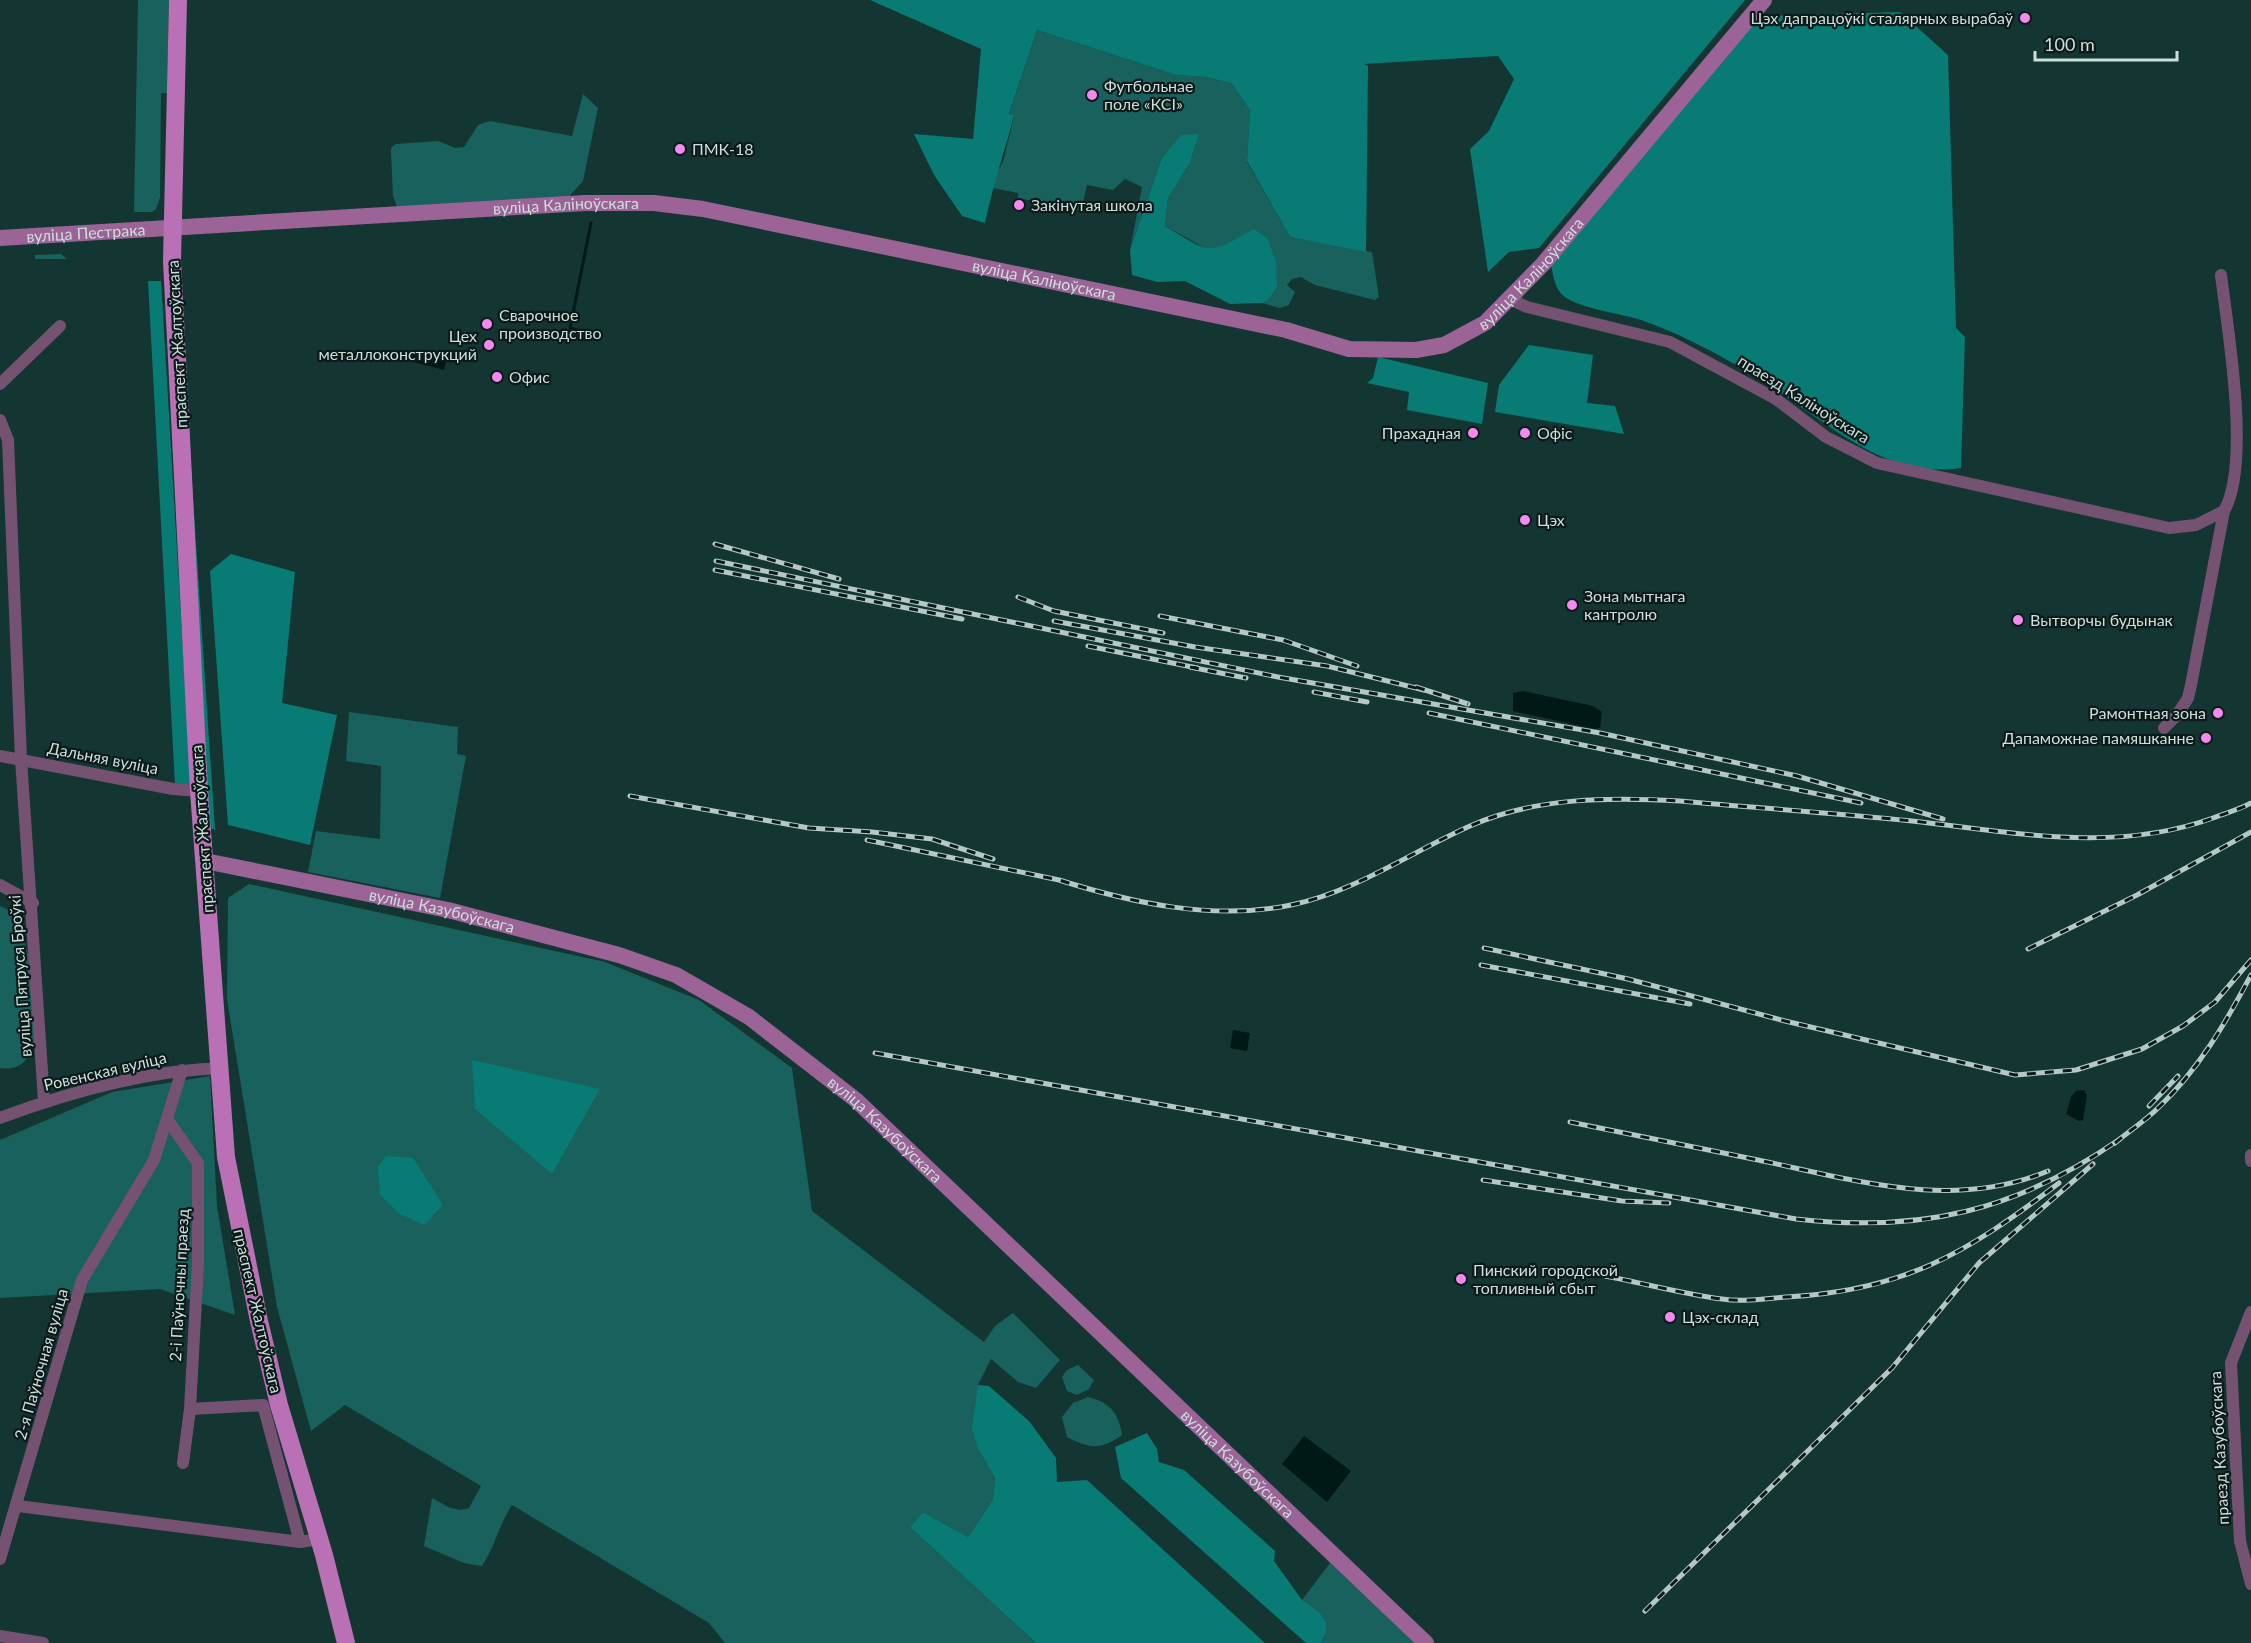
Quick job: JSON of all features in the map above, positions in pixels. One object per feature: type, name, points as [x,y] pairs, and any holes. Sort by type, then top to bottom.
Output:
[{"type":"main road","name":"праспект Жалтоўскага","points":[[178,0],[172,229],[199,791],[226,1157],[250,1281],[279,1405],[319,1539],[346,1643]]},
{"type":"street","name":"вуліца Каліноўскага","points":[[172,229],[585,203],[676,204],[1279,328],[1349,348],[1416,350],[1444,345],[1485,323],[1510,299],[1543,264],[1764,0]]},
{"type":"street","name":"вуліца Пестрака","points":[[0,238],[172,229]]},
{"type":"street","points":[[2164,728],[2177,715],[2188,698],[2224,511],[2236,485],[2239,454],[2221,275]]},
{"type":"street","name":"праезд Каліноўскага","points":[[1510,299],[1527,307],[1670,342],[1766,393],[1826,437],[1877,463],[2169,528],[2196,525],[2224,511]]},
{"type":"street","points":[[0,384],[60,326]]},
{"type":"street","name":"вуліца Пятруся Броўкі","points":[[0,420],[8,440],[21,759],[33,903],[44,1101]]},
{"type":"street","name":"Дальняя вуліца","points":[[0,756],[173,789],[199,791]]},
{"type":"street","name":"вуліца Казубоўскага","points":[[205,861],[448,910],[619,955],[676,975],[749,1017],[855,1100],[1426,1643]]},
{"type":"street","points":[[0,885],[33,903]]},
{"type":"street","name":"Ровенская вуліца","points":[[0,1118],[44,1101],[182,1070],[220,1068]]},
{"type":"street","name":"2-я Паўночная вуліца","points":[[0,1559],[18,1506],[82,1280],[154,1161],[182,1070]]},
{"type":"street","name":"2-і Паўночны праезд","points":[[167,1119],[198,1163],[200,1209],[190,1409],[183,1463]]},
{"type":"street","points":[[2251,1155],[2251,1161]]},
{"type":"street","name":"праезд Казубоўскага","points":[[2251,1312],[2231,1363],[2241,1541],[2251,1584]]},
{"type":"street","points":[[190,1409],[264,1405],[300,1542]]},
{"type":"street","points":[[18,1506],[300,1542],[319,1539]]},
{"type":"street","points":[[0,1636],[43,1643]]},
{"type":"shaded area","points":[[138,0],[169,0],[167,93],[161,93],[160,197],[156,209],[152,212],[134,212]]},
{"type":"shaded area","points":[[870,0],[1745,0],[1539,248],[1509,252],[1488,272],[1470,149],[1489,131],[1514,79],[1498,56],[1364,64],[1368,66],[1366,252],[1290,237],[1247,161],[1250,110],[1231,83],[1205,77],[1176,75],[1037,30],[1009,114],[1014,116],[985,223],[962,216],[934,175],[914,134],[973,139],[981,49]]},
{"type":"shaded area","points":[[1900,12],[1948,55],[1956,328],[1965,337],[1961,468],[1935,469],[1911,466],[1887,459],[1843,436],[1732,362],[1697,344],[1644,321],[1586,306],[1565,297],[1557,288],[1551,265],[1760,16]]},
{"type":"shaded area","points":[[1037,30],[1176,75],[1205,77],[1231,83],[1250,110],[1247,162],[1290,237],[1372,252],[1379,297],[1375,300],[1315,285],[1301,277],[1292,279],[1287,285],[1295,292],[1289,305],[1280,308],[1262,303],[1268,300],[1219,249],[1208,250],[1165,226],[1168,198],[1190,163],[1199,134],[1161,160],[1130,250],[1142,187],[1125,179],[1113,190],[1087,185],[1081,211],[1018,198],[1018,193],[993,188],[994,177],[1003,162],[1014,117],[1009,115]]},
{"type":"shaded area","points":[[583,94],[598,108],[583,181],[567,199],[397,207],[393,196],[391,153],[391,148],[396,144],[438,141],[455,148],[464,147],[478,125],[490,121],[572,136]]},
{"type":"shaded area","points":[[1199,134],[1190,163],[1168,198],[1165,226],[1192,242],[1209,248],[1226,244],[1254,229],[1267,238],[1276,261],[1277,287],[1268,300],[1262,303],[1230,304],[1185,281],[1157,282],[1132,275],[1130,250],[1161,160],[1181,135]]},
{"type":"shaded area","points":[[61,254],[67,259],[35,259],[35,255]]},
{"type":"shaded area","points":[[148,281],[161,281],[191,784],[175,785]]},
{"type":"shaded area","points":[[1529,345],[1593,355],[1587,403],[1615,406],[1624,434],[1495,412],[1499,385]]},
{"type":"shaded area","points":[[408,353],[446,362],[444,370],[406,360]]},
{"type":"shaded area","points":[[1378,357],[1488,383],[1482,424],[1407,410],[1409,392],[1367,383],[1373,378]]},
{"type":"shaded area","points":[[189,438],[215,830],[209,828]]},
{"type":"shaded area","points":[[231,554],[295,572],[282,703],[337,715],[310,845],[228,825],[210,571]]},
{"type":"shaded area","points":[[1523,691],[1593,706],[1602,712],[1600,728],[1594,729],[1513,711],[1513,693]]},
{"type":"shaded area","points":[[349,712],[458,727],[457,754],[466,756],[440,898],[308,872],[316,831],[380,839],[381,766],[346,761]]},
{"type":"shaded area","points":[[249,884],[605,962],[699,1000],[792,1068],[812,1211],[984,1342],[995,1326],[1013,1313],[1060,1360],[1036,1388],[1018,1382],[991,1359],[978,1385],[978,1449],[995,1478],[993,1499],[968,1537],[923,1512],[910,1527],[1036,1643],[725,1643],[709,1623],[512,1505],[482,1566],[464,1563],[424,1546],[432,1498],[450,1508],[461,1510],[469,1508],[481,1486],[345,1405],[311,1431],[277,1307],[227,999],[228,898]]},
{"type":"shaded area","points":[[0,906],[14,912],[27,950],[33,977],[36,1031],[30,1052],[19,1065],[0,1068]]},
{"type":"shaded area","points":[[1233,1030],[1250,1033],[1247,1051],[1230,1048]]},
{"type":"shaded area","points":[[472,1060],[600,1089],[552,1174],[475,1109]]},
{"type":"shaded area","points":[[210,1076],[217,1206],[235,1315],[160,1289],[0,1298],[0,1140],[112,1092]]},
{"type":"shaded area","points":[[2084,1090],[2087,1095],[2083,1120],[2079,1121],[2066,1114],[2071,1097],[2076,1091]]},
{"type":"shaded area","points":[[386,1156],[413,1158],[443,1205],[424,1225],[400,1214],[380,1195],[378,1167]]},
{"type":"shaded area","points":[[1078,1365],[1094,1380],[1089,1389],[1077,1395],[1067,1391],[1062,1377],[1067,1370]]},
{"type":"shaded area","points":[[978,1385],[989,1386],[1029,1421],[1056,1458],[1057,1482],[1087,1480],[1265,1643],[1036,1643],[910,1527],[923,1512],[968,1537],[993,1499],[995,1478],[978,1449],[972,1428]]},
{"type":"shaded area","points":[[1088,1397],[1102,1402],[1112,1410],[1119,1421],[1122,1435],[1108,1443],[1095,1446],[1082,1444],[1067,1437],[1062,1417],[1073,1403]]},
{"type":"shaded area","points":[[1147,1433],[1157,1449],[1159,1462],[1184,1470],[1275,1551],[1274,1561],[1302,1600],[1320,1613],[1326,1622],[1326,1632],[1321,1643],[1306,1643],[1121,1478],[1115,1447]]},
{"type":"shaded area","points":[[1304,1436],[1351,1471],[1327,1502],[1282,1464]]},
{"type":"shaded area","points":[[1330,1563],[1416,1643],[1321,1643],[1326,1632],[1302,1600]]},
{"type":"waterway","points":[[580,331],[570,328],[591,223]]},
{"type":"railway","points":[[715,544],[839,579]]},
{"type":"railway","points":[[716,561],[1278,677],[1600,733],[1797,776],[1943,819]]},
{"type":"railway","points":[[715,570],[962,619]]},
{"type":"railway","points":[[1018,597],[1054,611],[1163,633]]},
{"type":"railway","points":[[1160,616],[1283,640],[1357,666]]},
{"type":"railway","points":[[1054,621],[1195,647],[1327,666],[1424,690]]},
{"type":"railway","points":[[1088,646],[1197,668]]},
{"type":"railway","points":[[1190,667],[1246,678]]},
{"type":"railway","points":[[1416,687],[1468,704]]},
{"type":"railway","points":[[1314,692],[1367,702]]},
{"type":"railway","points":[[1429,713],[1861,803]]},
{"type":"railway","points":[[630,796],[809,828],[932,839],[993,859]]},
{"type":"railway","points":[[867,840],[1059,880],[1144,902],[1203,910],[1233,911],[1291,905],[1315,899],[1360,881],[1448,836],[1495,816],[1547,804],[1574,801],[1627,799],[1680,801],[1883,818],[2026,834],[2101,838],[2176,829],[2237,810],[2251,803]]},
{"type":"railway","points":[[2028,949],[2137,895],[2251,832]]},
{"type":"railway","points":[[1484,948],[1628,979],[1785,1021],[2015,1075],[2076,1070],[2142,1049],[2183,1026],[2215,1002],[2251,960]]},
{"type":"railway","points":[[1481,965],[1690,1004]]},
{"type":"railway","points":[[2115,1143],[2153,1113],[2199,1062],[2251,975]]},
{"type":"railway","points":[[875,1053],[1796,1219],[1842,1223],[1885,1223],[1926,1219],[2005,1200],[2043,1184],[2081,1164],[2120,1139]]},
{"type":"railway","points":[[2149,1106],[2178,1076]]},
{"type":"railway","points":[[1570,1122],[1831,1176],[1903,1188],[1976,1189],[2012,1183],[2048,1171]]},
{"type":"railway","points":[[1645,1611],[1892,1368],[1979,1263],[2093,1164]]},
{"type":"railway","points":[[1483,1180],[1622,1201],[1669,1203]]},
{"type":"railway","points":[[1605,1276],[1693,1294],[1737,1300],[1828,1293],[1866,1286],[1900,1277],[1963,1248],[1994,1230],[2059,1183]]},
{"type":"place","name":"Цэх дапрацоўкі сталярных вырабаў","points":[[2025,18]]},
{"type":"place","name":"Футбольнае поле «КСІ»","points":[[1092,95]]},
{"type":"place","name":"ПМК-18","points":[[680,149]]},
{"type":"place","name":"Закінутая школа","points":[[1019,205]]},
{"type":"place","name":"Сварочное производство","points":[[487,324]]},
{"type":"place","name":"Цех металлоконструкций","points":[[489,345]]},
{"type":"place","name":"Офис","points":[[497,377]]},
{"type":"place","name":"Прахадная","points":[[1473,433]]},
{"type":"place","name":"Офіс","points":[[1525,433]]},
{"type":"place","name":"Цэх","points":[[1525,520]]},
{"type":"place","name":"Зона мытнага кантролю","points":[[1572,605]]},
{"type":"place","name":"Вытворчы будынак","points":[[2018,620]]},
{"type":"place","name":"Рамонтная зона","points":[[2218,713]]},
{"type":"place","name":"Дапаможнае памяшканне","points":[[2206,738]]},
{"type":"place","name":"Пинский городской топливный сбыт","points":[[1461,1279]]},
{"type":"place","name":"Цэх-склад","points":[[1670,1317]]}]
